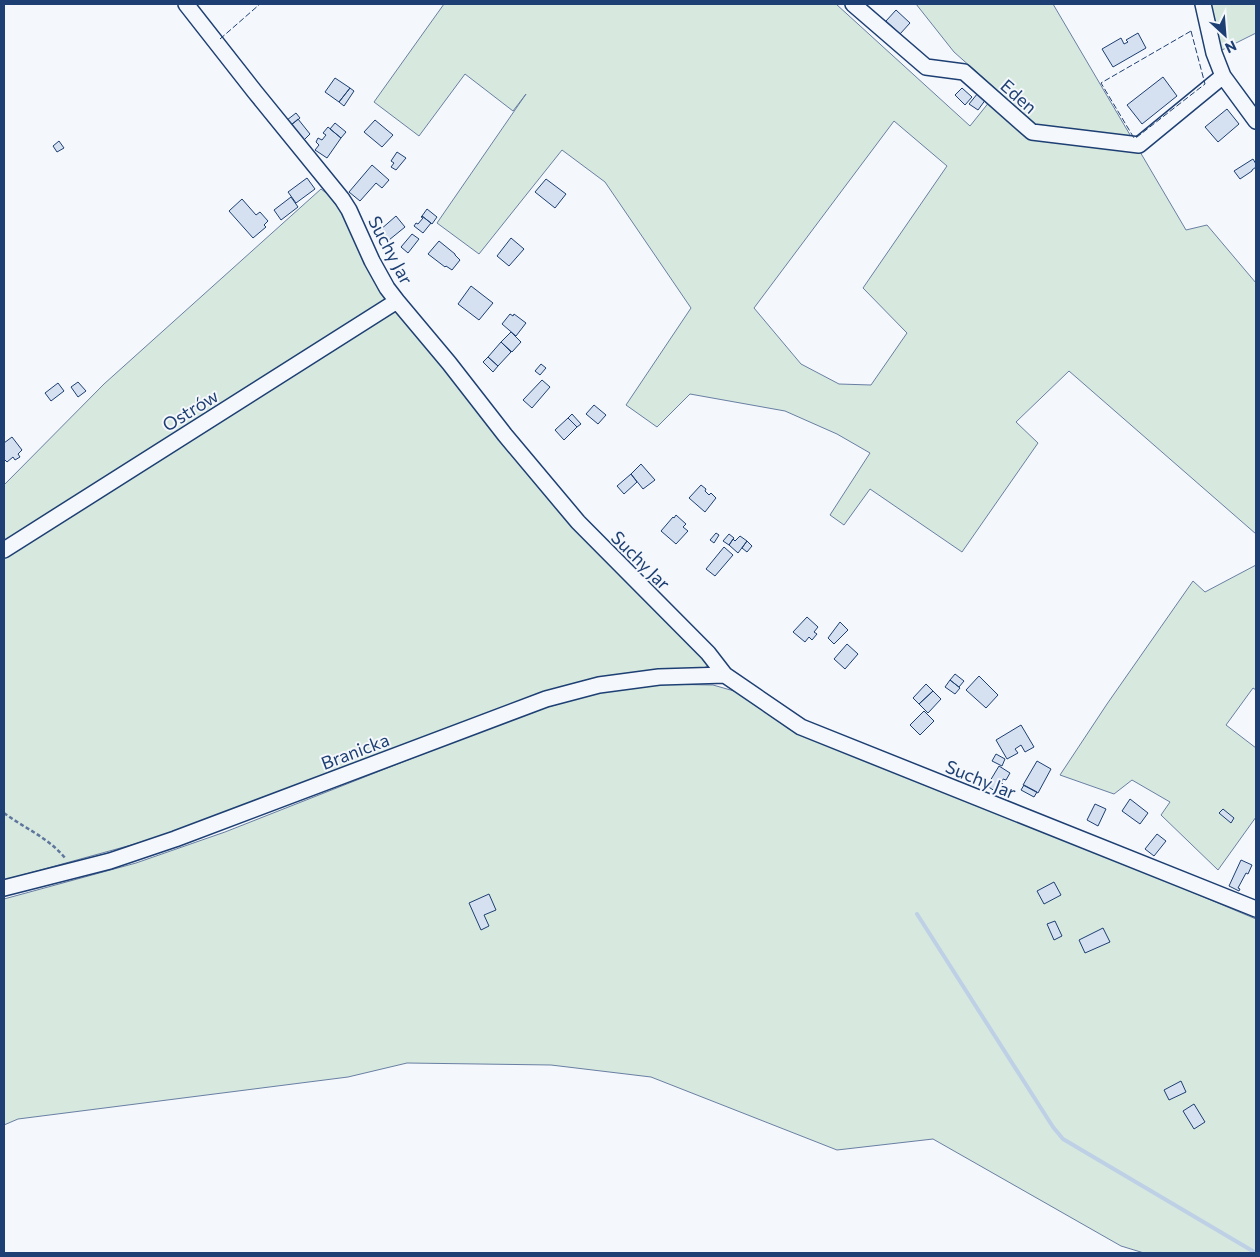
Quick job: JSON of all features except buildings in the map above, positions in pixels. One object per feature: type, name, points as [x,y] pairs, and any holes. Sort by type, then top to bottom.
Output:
[{"type":"street","name":"Suchy Jar","points":[[186,4],[342,199],[349,210],[372,261],[387,288],[397,301],[578,522],[708,654],[725,676],[801,727],[1256,909]]},
{"type":"street","name":"Eden","points":[[854,4],[926,66],[964,72],[1032,132],[1139,145],[1223,76]]},
{"type":"street","points":[[1203,4],[1214,53],[1223,76],[1256,121]]},
{"type":"street","name":"Ostrów","points":[[4,550],[397,301]]},
{"type":"street","name":"Branicka","points":[[4,888],[110,860],[175,839],[546,699],[599,684],[659,677],[725,676]]},
{"type":"path","points":[[4,814],[30,829],[55,848],[64,856],[71,870]]},
{"type":"shaded area","points":[[444,4],[836,4],[970,126],[998,91],[954,52],[916,4],[1053,4],[1186,230],[1207,225],[1256,283],[1256,534],[1069,371],[1016,422],[1038,443],[962,552],[870,489],[844,525],[830,515],[870,453],[837,434],[785,411],[690,394],[657,427],[626,405],[691,308],[605,182],[562,150],[479,254],[437,223],[526,94],[513,111],[465,74],[419,136],[374,102]],"holes":[[[894,121],[947,166],[863,288],[907,333],[871,385],[839,384],[801,364],[754,308]]]},
{"type":"shaded area","points":[[1208,4],[1256,4],[1256,33],[1220,51]]},
{"type":"shaded area","points":[[321,189],[342,205],[389,299],[4,542],[4,485],[104,384]]},
{"type":"shaded area","points":[[399,309],[701,651],[708,666],[698,670],[607,677],[164,836],[4,880],[4,556]]},
{"type":"shaded area","points":[[1256,565],[1256,690],[1253,688],[1226,725],[1256,748],[1256,817],[1218,870],[1161,815],[1170,802],[1132,780],[1114,794],[1060,775],[1193,581],[1205,592]]},
{"type":"shaded area","points":[[655,684],[713,685],[741,693],[789,729],[996,810],[1256,919],[1256,1253],[1144,1253],[1121,1246],[933,1139],[837,1150],[651,1077],[551,1065],[407,1063],[348,1077],[18,1119],[4,1125],[4,899],[136,863],[225,832],[527,713],[600,692]]},
{"type":"waterway","points":[[917,914],[1053,1127],[1063,1139],[1256,1253]]},
{"type":"fence","points":[[220,39],[260,4]]},
{"type":"fence","points":[[1191,31],[1205,84],[1134,138],[1101,83],[1191,31]]}]
